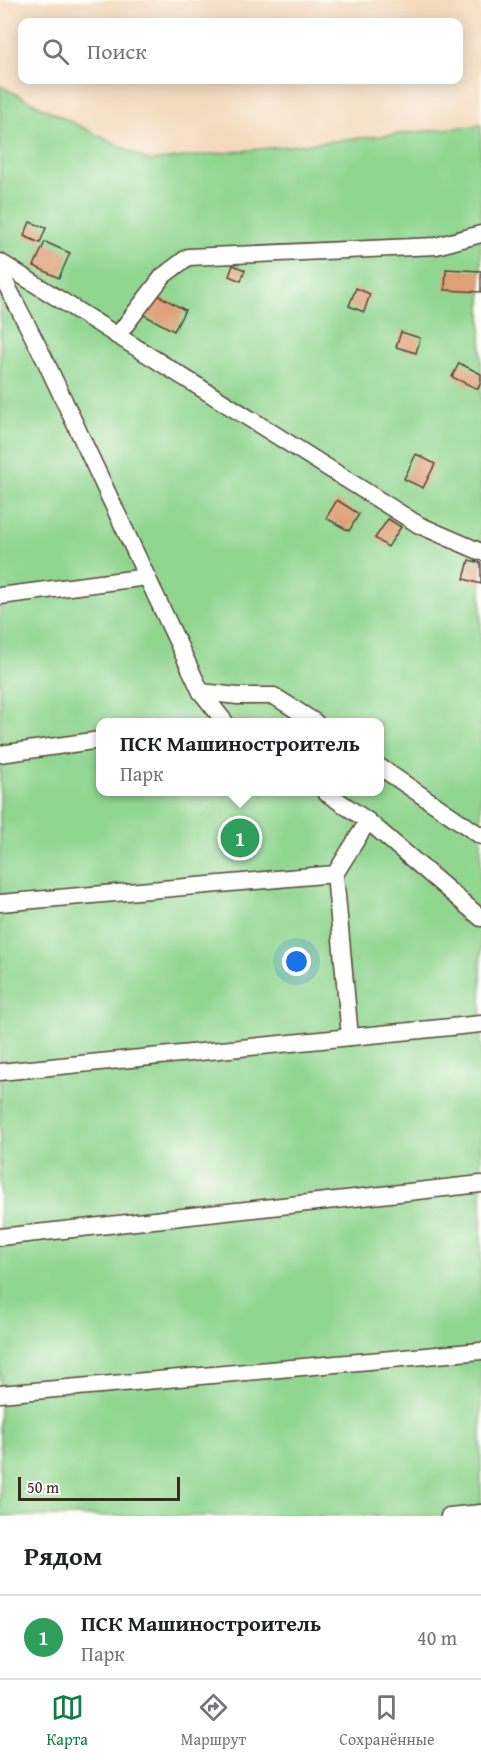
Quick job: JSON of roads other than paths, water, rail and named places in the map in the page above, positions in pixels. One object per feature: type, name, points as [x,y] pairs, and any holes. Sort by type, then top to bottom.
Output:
[{"type":"street","points":[[117,336],[163,276],[188,257],[436,246],[481,234]]},
{"type":"street","points":[[0,264],[419,525],[481,552]]},
{"type":"street","points":[[0,264],[6,284],[44,358],[201,692],[221,718]]},
{"type":"street","points":[[0,596],[147,577]]},
{"type":"street","points":[[201,692],[238,696],[274,696],[307,718]]},
{"type":"street","points":[[0,754],[96,741]]},
{"type":"street","points":[[384,770],[481,836]]},
{"type":"street","points":[[331,796],[368,821],[481,918]]},
{"type":"street","points":[[350,1037],[335,874],[368,821]]},
{"type":"street","points":[[0,903],[335,874]]},
{"type":"street","points":[[0,1072],[481,1024]]},
{"type":"street","points":[[0,1237],[481,1184]]},
{"type":"street","points":[[0,1394],[481,1351]]},
{"type":"street","points":[[449,1516],[481,1514]]},
{"type":"place","name":"ПСК Машиностроитель","points":[[240,838]]}]
